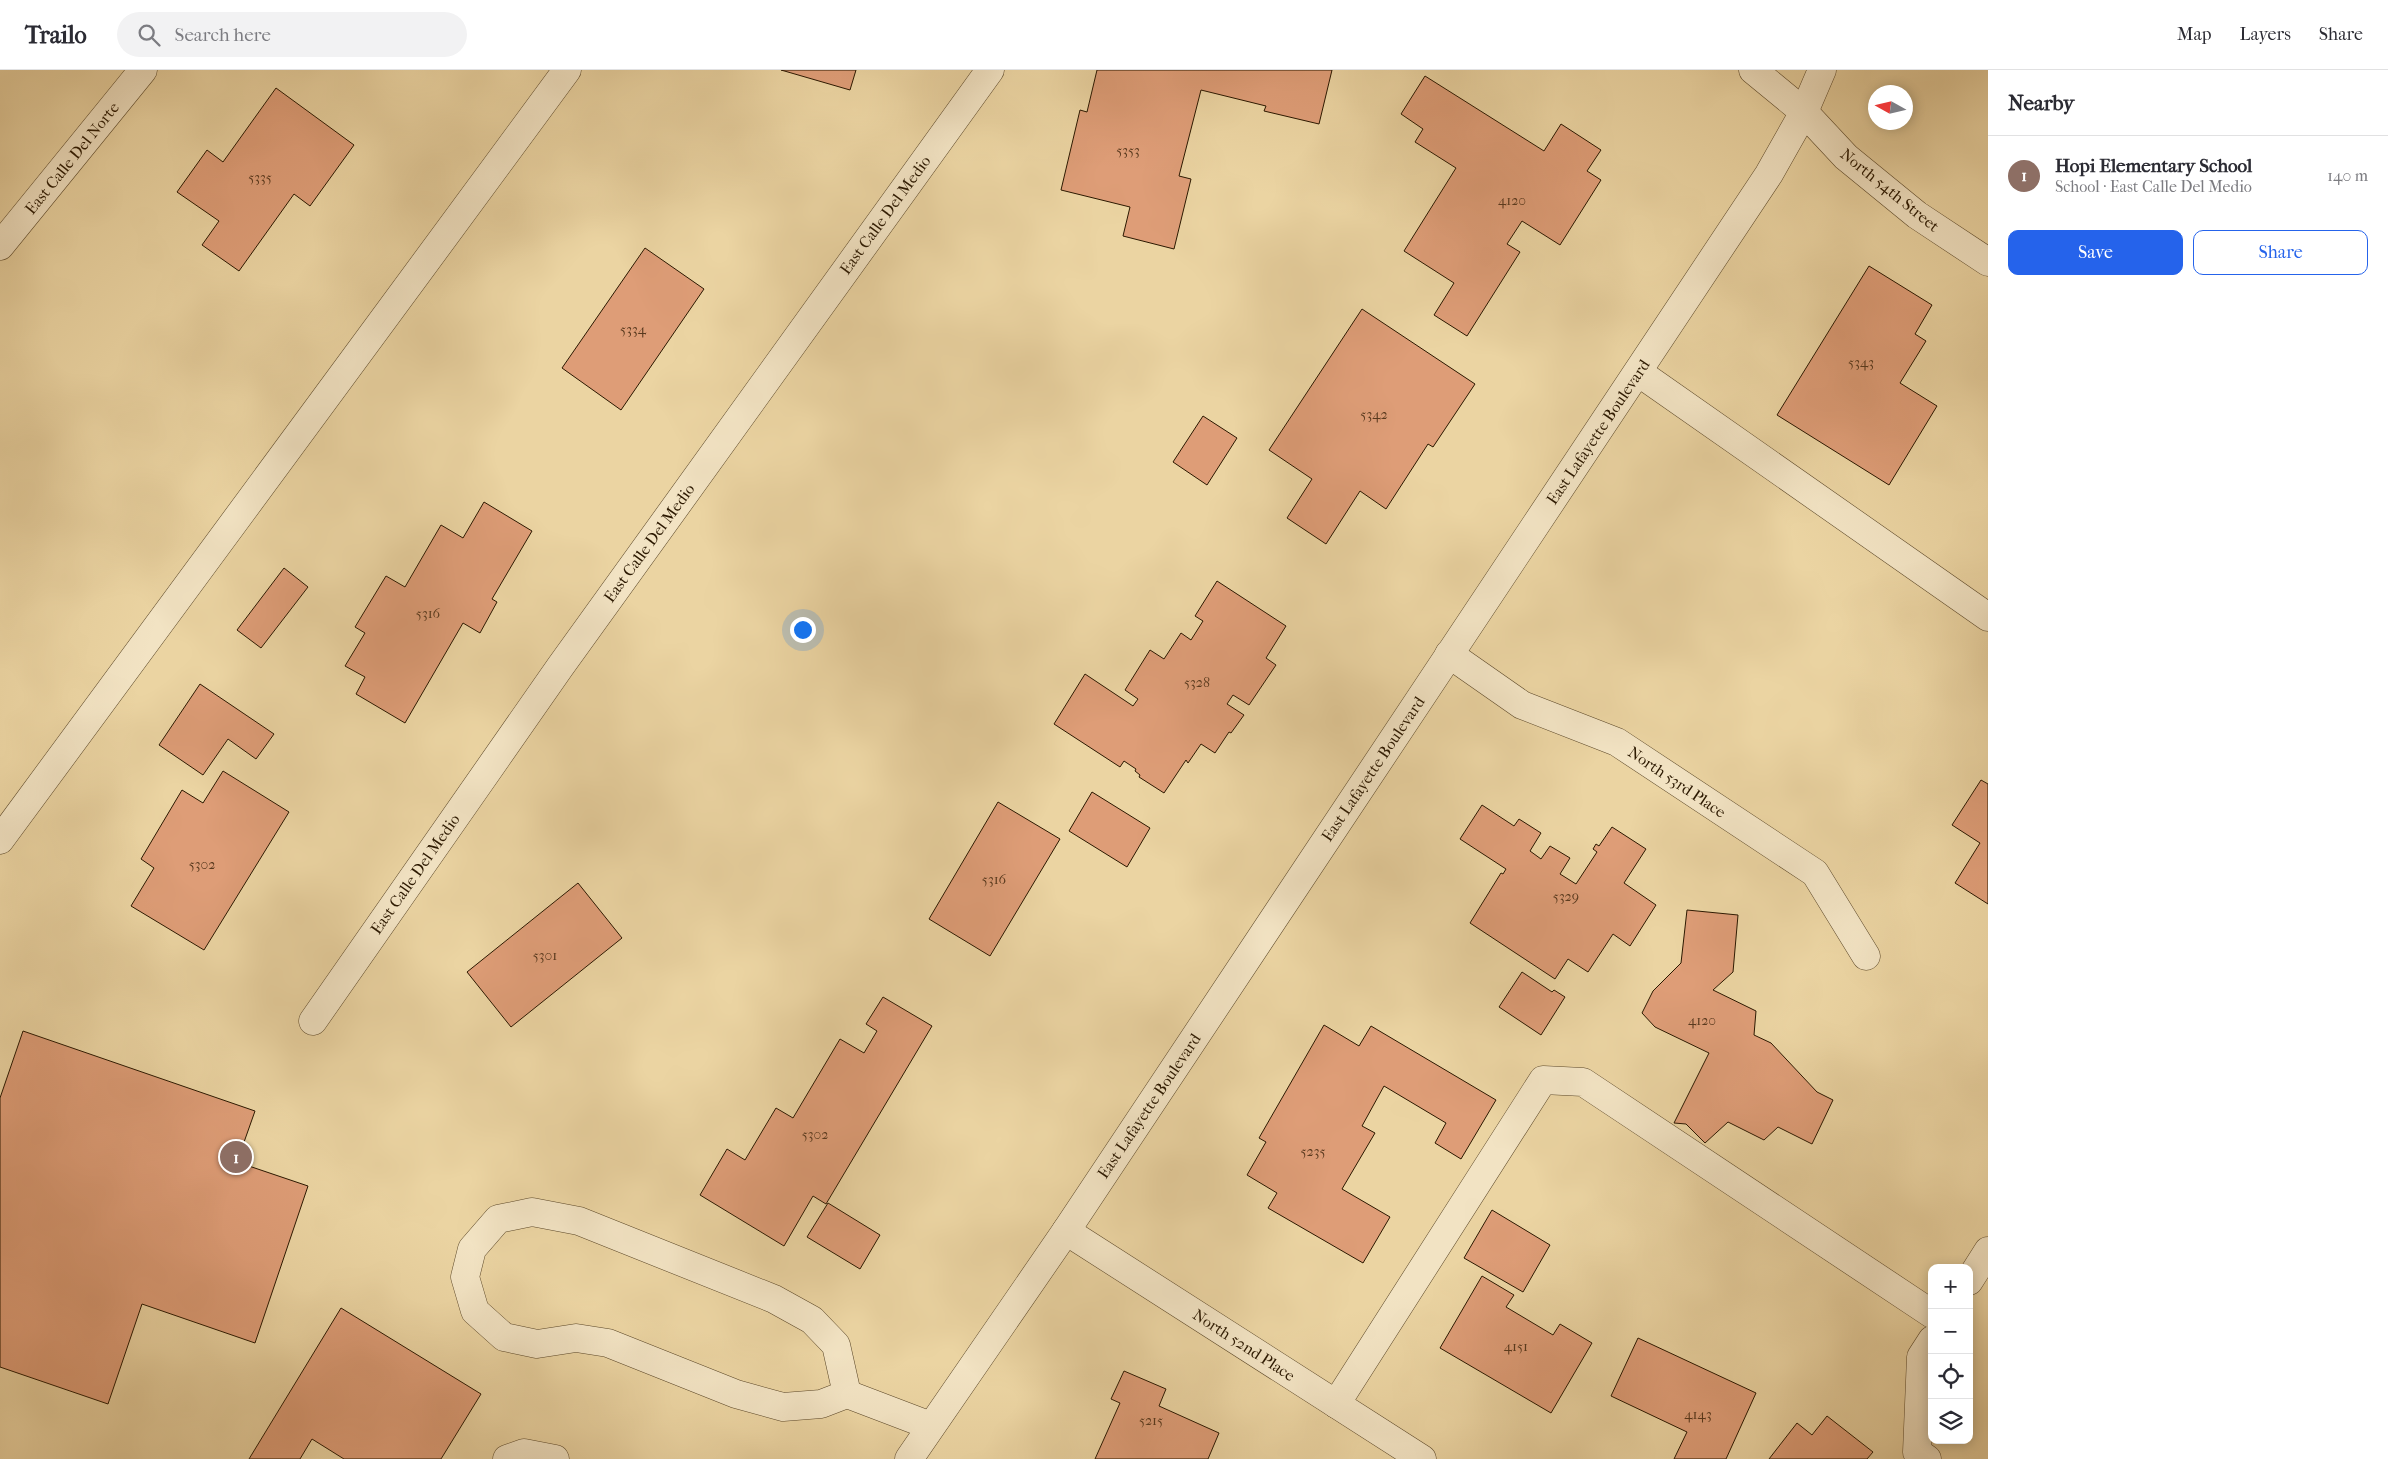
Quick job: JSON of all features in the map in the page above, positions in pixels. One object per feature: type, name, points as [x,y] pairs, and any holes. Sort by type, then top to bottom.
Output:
[{"type":"street","name":"East Calle Del Norte","points":[[0,246],[144,70]]},
{"type":"street","points":[[0,840],[567,70]]},
{"type":"street","name":"East Calle Del Medio","points":[[313,1020],[560,667],[990,70]]},
{"type":"street","name":"North 54th Street","points":[[1753,70],[1804,112],[1846,158],[1917,215],[1988,262]]},
{"type":"street","name":"East Lafayette Boulevard","points":[[909,1459],[1066,1231],[1769,174],[1804,112],[1822,70]]},
{"type":"street","points":[[1638,372],[1988,617]]},
{"type":"street","name":"North 53rd Place","points":[[1449,654],[1522,705],[1617,742],[1815,873],[1866,956]]},
{"type":"street","points":[[1336,1404],[1543,1080],[1583,1082],[1928,1311]]},
{"type":"street","points":[[847,1394],[836,1345],[812,1320],[774,1299],[579,1221],[532,1212],[498,1220],[472,1249],[465,1277],[475,1311],[504,1336],[537,1344],[576,1338],[608,1343],[736,1394],[783,1407],[820,1404],[847,1394],[930,1426]]},
{"type":"street","name":"North 52nd Place","points":[[1066,1231],[1422,1459]]},
{"type":"street","points":[[1973,1275],[1988,1252]]},
{"type":"street","points":[[1927,1459],[1917,1452],[1921,1357],[1928,1346]]},
{"type":"street","points":[[507,1459],[524,1453],[555,1459]]},
{"type":"building","points":[[781,70],[856,70],[850,90]]},
{"type":"building","points":[[1097,70],[1332,70],[1319,124],[1264,111],[1266,106],[1201,90],[1179,176],[1191,179],[1174,249],[1123,236],[1130,207],[1061,190],[1080,110],[1087,112]]},
{"type":"building","points":[[1425,76],[1544,151],[1561,124],[1601,150],[1587,171],[1601,180],[1560,245],[1522,221],[1507,244],[1520,252],[1467,336],[1434,315],[1454,283],[1404,251],[1456,168],[1415,142],[1423,129],[1401,114]]},
{"type":"building","points":[[276,88],[354,145],[310,206],[294,194],[239,271],[202,245],[219,221],[177,192],[207,150],[223,162]]},
{"type":"building","points":[[645,248],[704,289],[621,410],[562,368]]},
{"type":"building","points":[[1869,266],[1932,305],[1915,334],[1926,341],[1900,383],[1937,406],[1889,485],[1777,415]]},
{"type":"building","points":[[1362,309],[1475,384],[1433,447],[1428,444],[1386,509],[1360,491],[1326,544],[1287,518],[1312,479],[1269,450]]},
{"type":"building","points":[[1203,416],[1237,438],[1207,485],[1173,462]]},
{"type":"building","points":[[484,502],[532,531],[492,599],[497,602],[480,633],[463,623],[405,723],[356,694],[365,677],[345,666],[365,633],[355,627],[386,576],[405,587],[441,525],[463,538]]},
{"type":"building","points":[[284,568],[308,587],[261,648],[237,630]]},
{"type":"building","points":[[1217,581],[1286,626],[1266,658],[1276,665],[1249,705],[1233,695],[1227,704],[1244,715],[1231,733],[1229,732],[1215,753],[1201,744],[1188,763],[1186,760],[1164,793],[1139,777],[1140,775],[1135,771],[1136,769],[1124,761],[1120,767],[1054,724],[1085,674],[1133,706],[1138,699],[1125,690],[1150,650],[1164,659],[1181,633],[1191,640],[1203,621],[1195,616]]},
{"type":"building","points":[[200,684],[274,734],[256,759],[228,739],[203,775],[159,745]]},
{"type":"building","points":[[223,771],[289,812],[204,950],[131,906],[154,868],[141,859],[182,790],[203,803]]},
{"type":"building","points":[[1981,780],[1988,784],[1988,904],[1955,883],[1980,843],[1952,825]]},
{"type":"building","points":[[1092,792],[1150,828],[1127,867],[1069,831]]},
{"type":"building","points":[[998,802],[1060,839],[990,956],[929,919]]},
{"type":"building","points":[[1482,805],[1514,826],[1519,819],[1541,833],[1530,851],[1541,859],[1550,846],[1570,858],[1560,874],[1576,884],[1597,852],[1593,849],[1596,844],[1599,846],[1612,827],[1646,849],[1624,883],[1656,905],[1630,946],[1613,934],[1588,972],[1568,959],[1555,979],[1470,923],[1501,873],[1503,874],[1506,869],[1460,839]]},
{"type":"building","points":[[578,883],[622,938],[511,1027],[467,972]]},
{"type":"building","points":[[1687,910],[1738,915],[1733,972],[1713,990],[1756,1011],[1754,1035],[1771,1043],[1817,1092],[1833,1100],[1812,1144],[1778,1127],[1764,1140],[1728,1122],[1705,1143],[1686,1124],[1674,1123],[1709,1053],[1655,1027],[1642,1013],[1653,991],[1681,963]]},
{"type":"building","points":[[1522,972],[1552,992],[1554,990],[1565,997],[1541,1035],[1499,1007]]},
{"type":"building","points":[[883,997],[932,1026],[826,1204],[813,1196],[784,1246],[700,1195],[727,1149],[745,1160],[776,1108],[793,1118],[840,1039],[864,1053],[877,1031],[866,1024]]},
{"type":"building","points":[[1324,1025],[1359,1046],[1371,1026],[1496,1100],[1461,1159],[1435,1143],[1446,1123],[1384,1086],[1362,1126],[1375,1133],[1342,1189],[1390,1217],[1363,1263],[1268,1208],[1277,1193],[1247,1175],[1266,1142],[1259,1138]]},
{"type":"building","points":[[23,1031],[255,1111],[237,1162],[308,1186],[255,1343],[142,1304],[108,1404],[0,1367],[0,1098]]},
{"type":"building","points":[[828,1203],[880,1235],[860,1269],[807,1237]]},
{"type":"building","points":[[1492,1210],[1550,1245],[1523,1292],[1464,1258]]},
{"type":"building","points":[[1482,1276],[1514,1295],[1506,1307],[1553,1335],[1560,1324],[1592,1343],[1551,1413],[1440,1348]]},
{"type":"building","points":[[341,1308],[481,1394],[441,1459],[344,1459],[312,1439],[300,1459],[249,1459]]},
{"type":"building","points":[[1638,1338],[1756,1393],[1726,1459],[1674,1459],[1687,1432],[1611,1396]]},
{"type":"building","points":[[1124,1371],[1166,1389],[1159,1406],[1219,1433],[1208,1459],[1095,1459],[1120,1403],[1111,1399]]},
{"type":"building","points":[[1827,1416],[1873,1452],[1867,1459],[1769,1459],[1797,1423],[1812,1435]]},
{"type":"place","name":"Hopi Elementary School","points":[[236,1157]]}]
